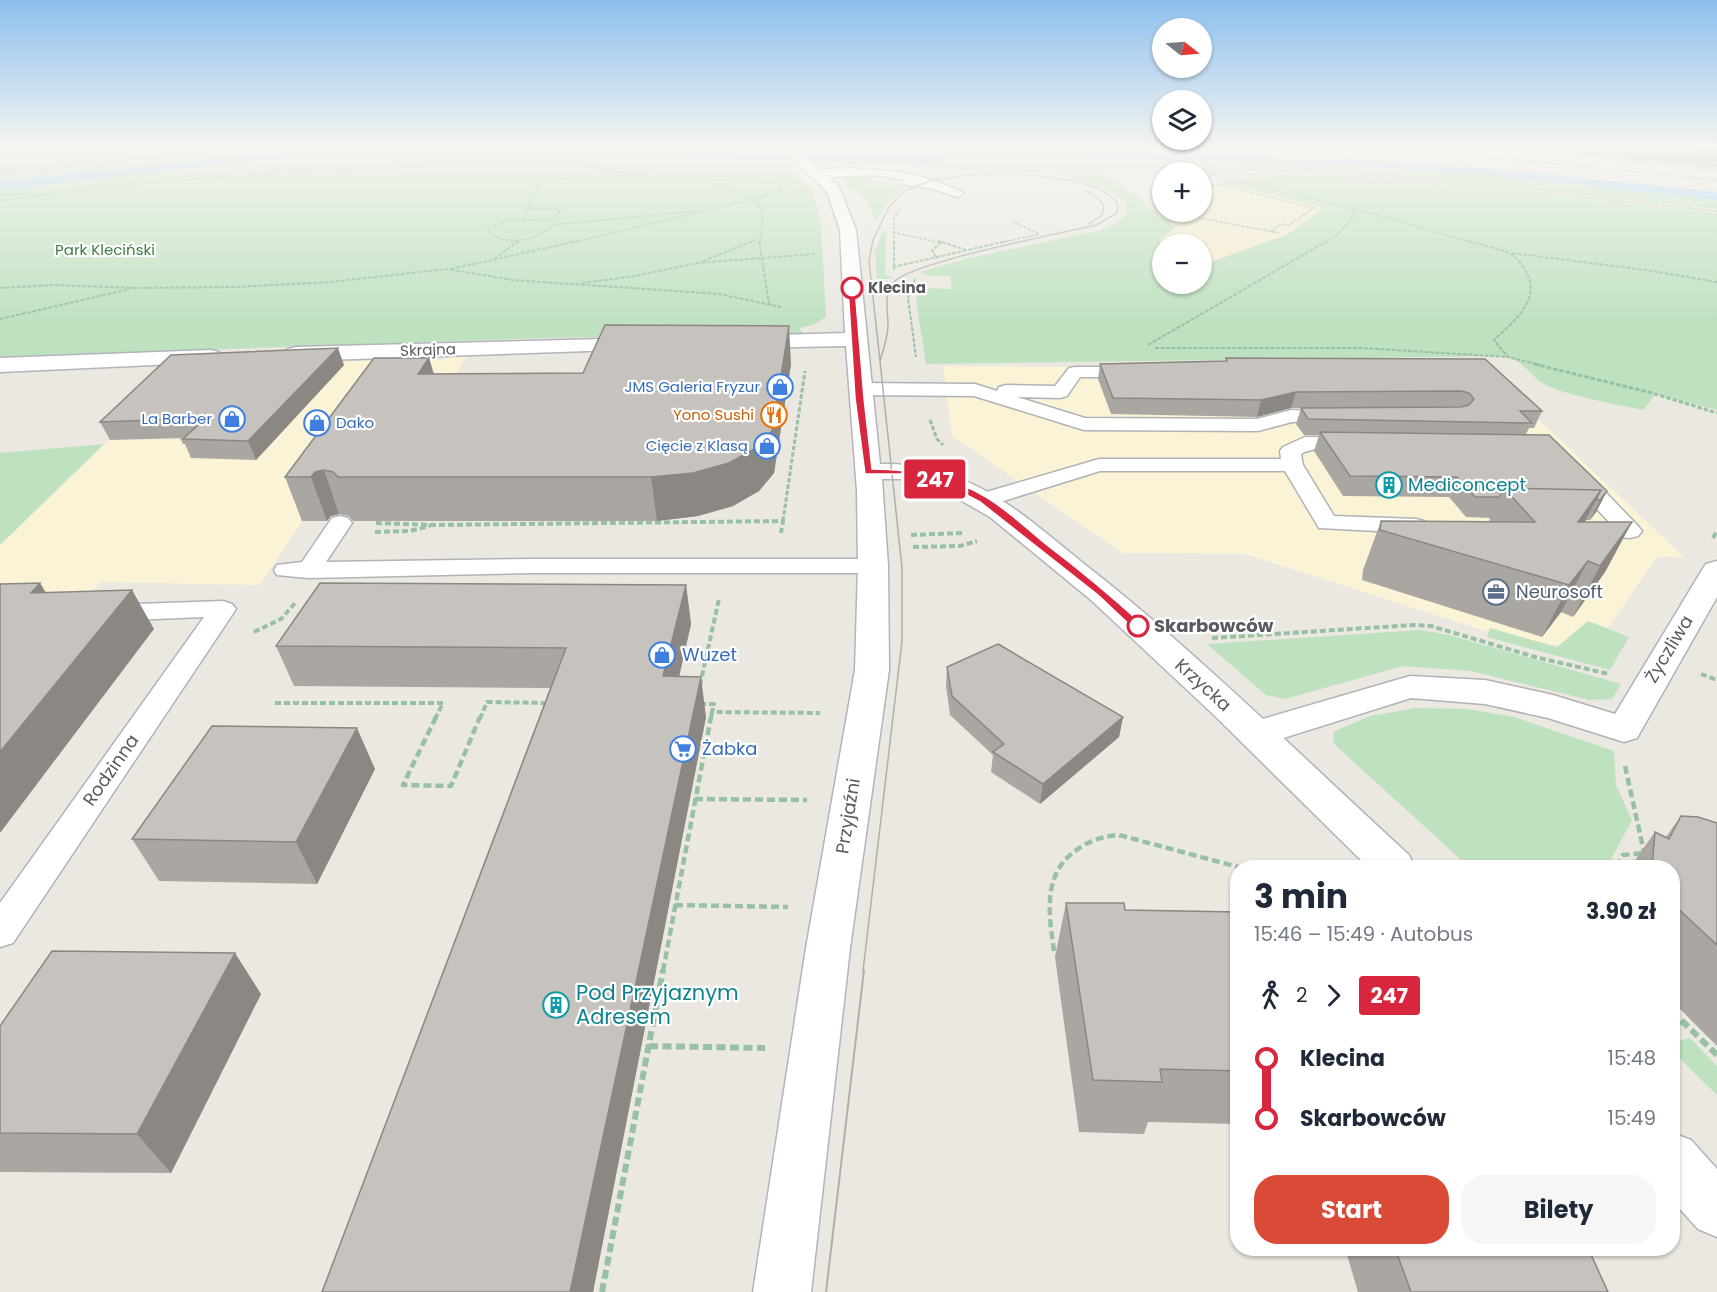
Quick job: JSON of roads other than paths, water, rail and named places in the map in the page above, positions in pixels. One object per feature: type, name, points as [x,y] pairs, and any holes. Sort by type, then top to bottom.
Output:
[{"type":"street","name":"Przyjaźni","points":[[782,1292],[828,948],[891,556],[868,472],[859,389],[848,230],[840,206]]},
{"type":"street","points":[[720,342],[855,339]]},
{"type":"street","name":"Skrajna","points":[[276,355],[661,343]]},
{"type":"street","points":[[0,365],[230,357]]},
{"type":"street","name":"Krzycka","points":[[868,472],[905,471],[926,476],[960,488],[984,500],[1102,593],[1255,734],[1387,860]]},
{"type":"street","name":"Życzliwa","points":[[1255,734],[1410,687],[1485,692],[1553,707],[1624,729],[1717,570]]},
{"type":"street","points":[[1680,1168],[1717,1210]]},
{"type":"lane","points":[[859,389],[1060,392],[1075,372],[1152,372]]},
{"type":"lane","points":[[975,390],[1084,424],[1258,425],[1291,416],[1350,416]]},
{"type":"lane","points":[[1371,443],[1305,443],[1290,451],[1292,465],[1327,523],[1433,526]]},
{"type":"lane","points":[[1565,463],[1630,531],[1572,530]]},
{"type":"lane","points":[[984,500],[1099,465],[1292,465]]},
{"type":"lane","points":[[340,523],[297,570],[891,556]]},
{"type":"lane","name":"Rodzinna","points":[[0,932],[223,609],[84,614]]},
{"type":"tram line","points":[[880,361],[869,261],[873,240],[890,206]]},
{"type":"tram line","points":[[1089,224],[1102,215],[1104,206]]},
{"type":"tram line","points":[[880,361],[888,330],[888,292],[894,282],[906,274],[957,257],[1096,225],[1117,213],[1118,206]]},
{"type":"tram line","points":[[863,971],[902,641],[902,568],[880,361]]},
{"type":"tram line","points":[[826,1292],[864,970]]},
{"type":"place","name":"Klecina","points":[[852,288]]},
{"type":"place","name":"JMS Galeria Fryzur","points":[[780,387]]},
{"type":"place","name":"Yono Sushi","points":[[774,415]]},
{"type":"place","name":"La Barber","points":[[232,419]]},
{"type":"place","name":"Dako","points":[[317,423]]},
{"type":"place","name":"Cięcie z Klasą","points":[[767,446]]},
{"type":"place","name":"Mediconcept","points":[[1389,485]]},
{"type":"place","name":"Neurosoft","points":[[1496,592]]},
{"type":"place","name":"Skarbowców","points":[[1138,626]]},
{"type":"place","name":"Wuzet","points":[[662,655]]},
{"type":"place","name":"Żabka","points":[[683,749]]},
{"type":"place","name":"Pod Przyjaznym Adresem","points":[[556,1005]]},
{"type":"park label","name":"Park Kleciński","points":[[105,250]]}]
